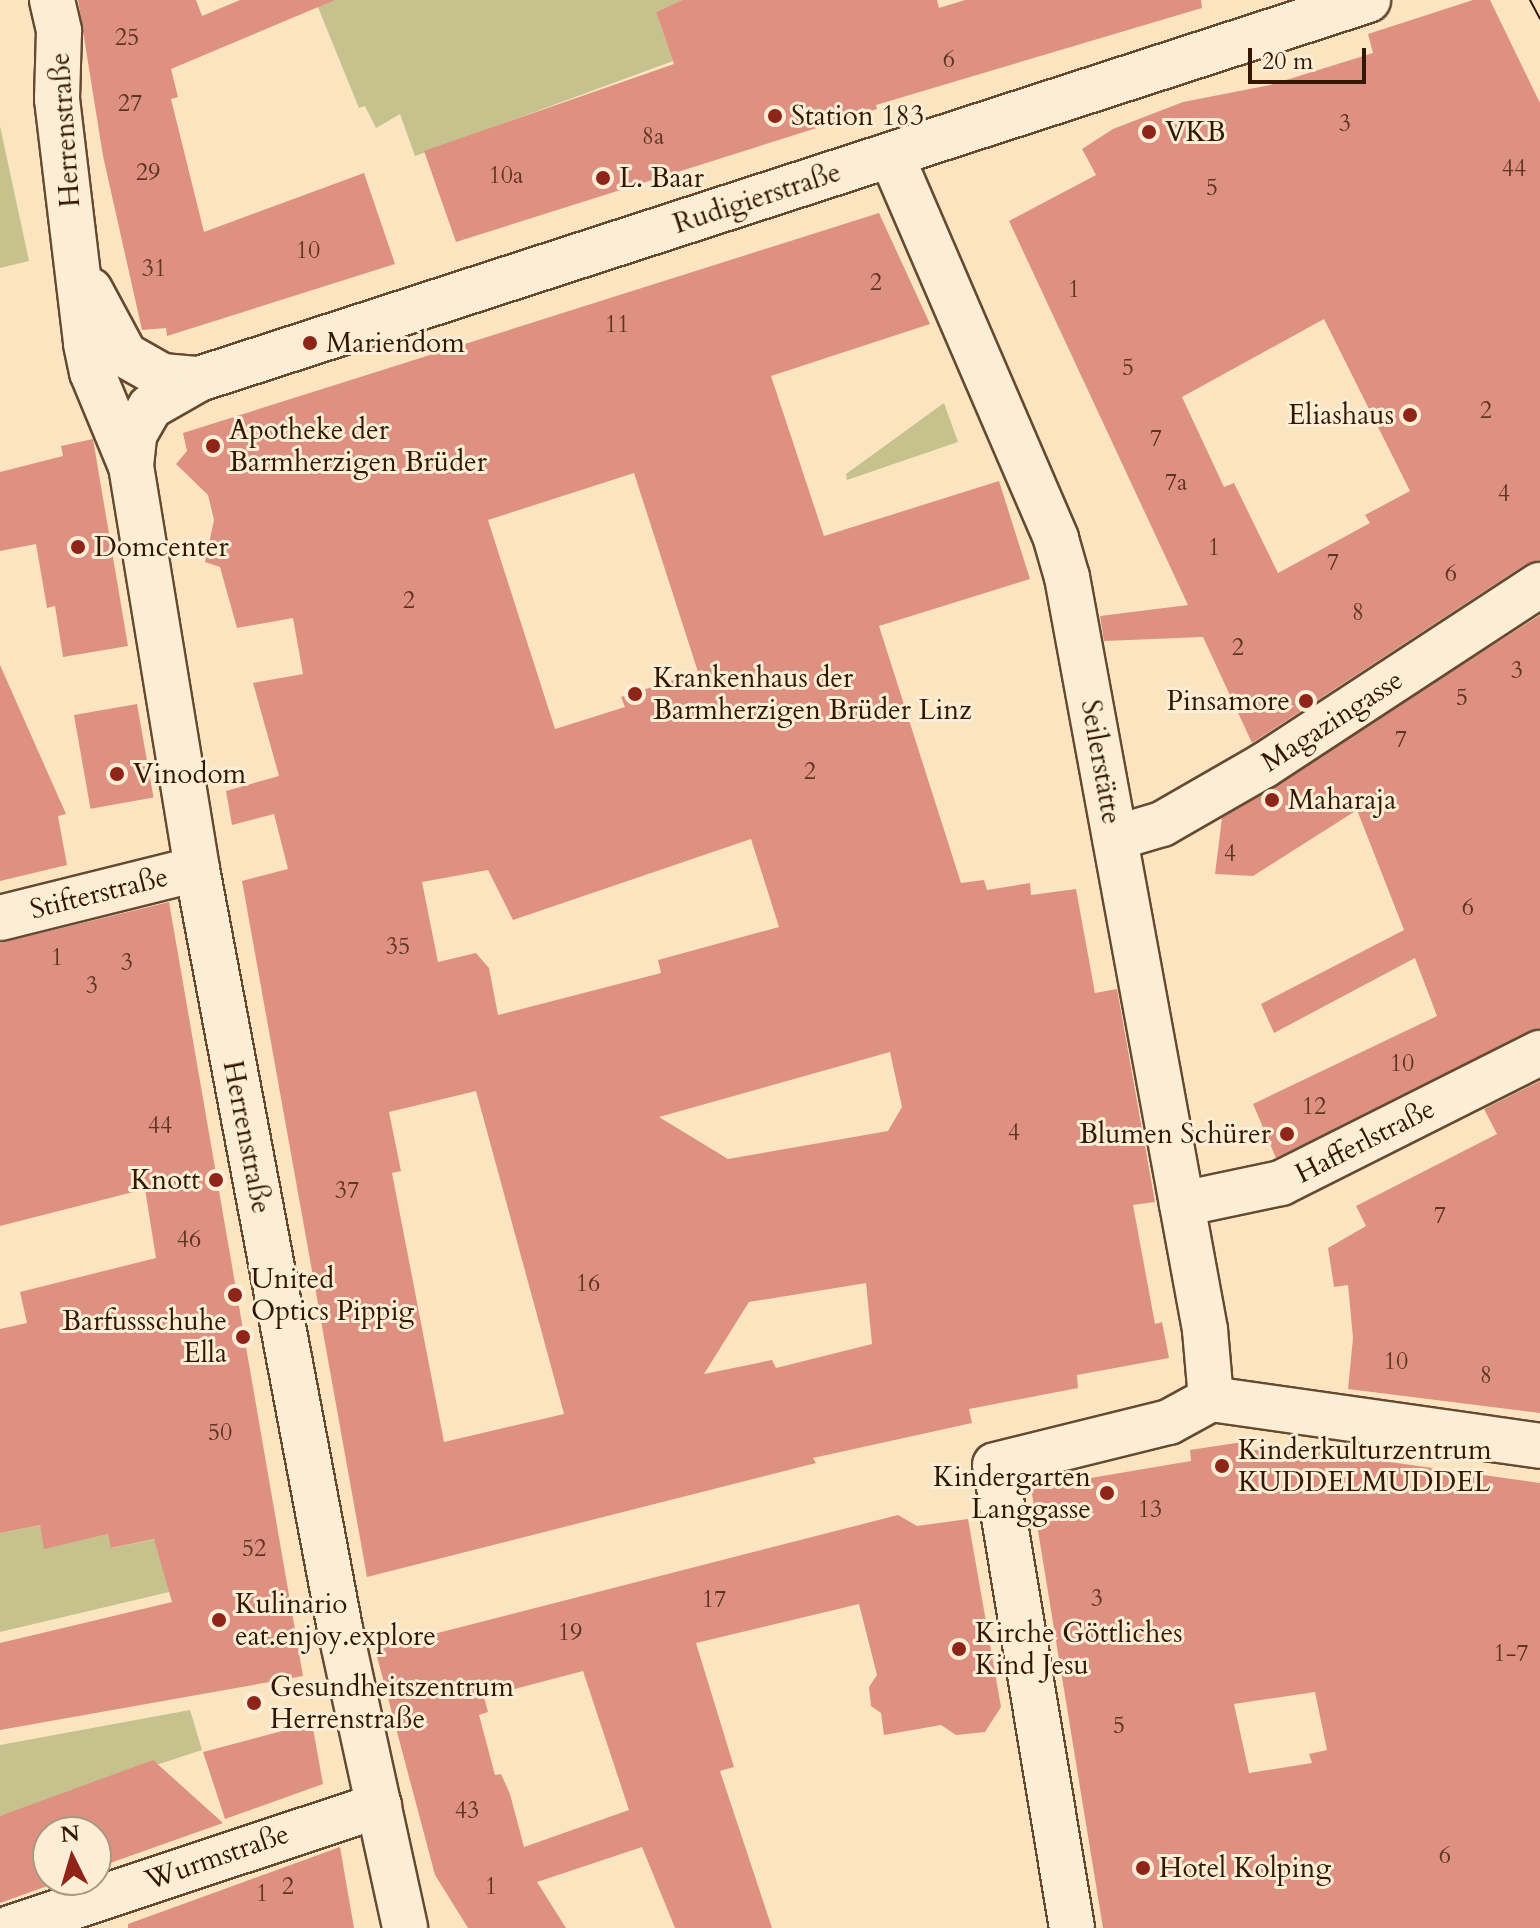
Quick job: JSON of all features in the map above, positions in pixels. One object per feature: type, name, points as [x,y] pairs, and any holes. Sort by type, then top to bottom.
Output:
[{"type":"street","name":"Herrenstraße","points":[[52,0],[59,31],[57,99],[92,372],[131,466],[197,869],[337,1615],[405,1928]]},
{"type":"street","name":"Rudigierstraße","points":[[150,407],[199,379],[1368,0]]},
{"type":"street","name":"Seilerstätte","points":[[891,155],[1056,539],[1115,838],[1205,1330],[1211,1399]]},
{"type":"street","name":"Herrenstraße","points":[[77,261],[125,355],[162,376],[199,379]]},
{"type":"street","name":"Herrenstraße","points":[[131,466],[134,435],[150,407]]},
{"type":"street","name":"Magazingasse","points":[[1115,838],[1162,824],[1263,766],[1540,585]]},
{"type":"street","name":"Stifterstraße","points":[[0,918],[197,869]]},
{"type":"street","name":"Hafferlstraße","points":[[1182,1204],[1281,1183],[1538,1054]]},
{"type":"street","points":[[1072,1928],[995,1465],[1169,1422],[1211,1399],[1540,1446]]},
{"type":"street","name":"Wurmstraße","points":[[10,1928],[379,1805]]},
{"type":"shaded area","points":[[315,0],[682,0],[656,12],[673,61],[415,156],[400,114],[376,128],[365,106],[359,108]]},
{"type":"shaded area","points":[[0,126],[29,261],[0,268]]},
{"type":"shaded area","points":[[944,403],[958,442],[847,480],[846,474]]},
{"type":"shaded area","points":[[40,1525],[45,1548],[108,1534],[112,1548],[204,1529],[178,1559],[169,1592],[0,1632],[0,1533]]},
{"type":"shaded area","points":[[190,1710],[202,1750],[0,1816],[0,1745]]},
{"type":"building","points":[[78,0],[196,0],[202,16],[240,0],[335,0],[171,69],[178,97],[171,99],[204,232],[364,173],[395,264],[167,336],[166,328],[142,330],[103,156]]},
{"type":"building","points":[[682,0],[937,0],[939,8],[965,0],[1201,0],[1202,8],[876,105],[877,109],[456,242],[424,151],[674,64],[656,12]]},
{"type":"building","points":[[1473,0],[1490,0],[1540,103],[1540,560],[1526,564],[1252,743],[1203,637],[1104,641],[1100,616],[1188,605],[1009,221],[1096,175],[1082,149],[1113,129],[1183,102],[1270,85],[1373,53],[1368,34]],"holes":[[[1324,319],[1410,491],[1365,515],[1370,523],[1278,573],[1234,483],[1224,487],[1182,397]]]},
{"type":"building","points":[[879,213],[930,324],[771,376],[824,536],[999,481],[1030,579],[879,626],[961,883],[984,880],[987,890],[1030,883],[1031,895],[1076,889],[1095,993],[1117,989],[1155,1202],[1133,1205],[1155,1324],[1162,1322],[1169,1358],[1077,1375],[1078,1388],[969,1409],[972,1423],[813,1458],[816,1463],[367,1577],[242,881],[288,869],[274,814],[232,825],[226,791],[279,776],[253,683],[303,674],[293,618],[237,628],[220,567],[205,562],[214,520],[208,495],[176,464],[187,451],[183,433]],"holes":[[[634,473],[698,672],[621,697],[625,707],[555,729],[488,520]],[[751,839],[779,927],[658,960],[661,973],[498,1015],[489,968],[476,953],[438,962],[422,882],[488,870],[513,920]],[[890,1052],[902,1107],[888,1131],[728,1159],[659,1117]],[[476,1091],[564,1414],[444,1442],[392,1173],[401,1171],[389,1112]],[[866,1283],[872,1344],[776,1368],[772,1360],[704,1374],[749,1302]]]},
{"type":"building","name":"Domcenter","points":[[93,439],[128,646],[63,657],[55,606],[47,608],[36,544],[0,551],[0,472],[63,456],[61,446]]},
{"type":"building","points":[[1540,615],[1540,1028],[1276,1158],[1253,1104],[1437,1016],[1415,958],[1274,1033],[1261,1004],[1404,930],[1357,810],[1253,876],[1215,874],[1222,818]]},
{"type":"building","points":[[0,665],[66,814],[58,816],[67,865],[0,881]]},
{"type":"building","name":"Vinodom","points":[[137,704],[153,798],[90,809],[74,715]]},
{"type":"building","points":[[169,902],[303,1676],[0,1730],[0,1643],[172,1602],[154,1539],[111,1548],[108,1534],[44,1549],[40,1525],[0,1533],[0,1329],[27,1323],[20,1292],[156,1258],[145,1189],[0,1226],[0,943]]},
{"type":"building","points":[[1540,1081],[1540,1413],[1348,1389],[1353,1338],[1348,1285],[1334,1287],[1328,1248],[1366,1226],[1356,1206],[1497,1134],[1484,1109]]},
{"type":"building","points":[[1249,1441],[1250,1451],[1275,1446],[1540,1483],[1540,1928],[1103,1928],[1031,1488],[1191,1461],[1190,1450]],"holes":[[[1315,1692],[1327,1750],[1309,1754],[1312,1763],[1249,1773],[1234,1704]]]},
{"type":"building","points":[[898,1515],[917,1526],[968,1519],[1001,1707],[985,1732],[956,1735],[941,1725],[884,1735],[881,1713],[871,1706],[869,1687],[877,1675],[859,1604],[696,1643],[734,1767],[720,1771],[772,1928],[675,1928],[642,1847],[537,1882],[566,1928],[468,1928],[435,1875],[375,1649]],"holes":[[[583,1671],[629,1810],[524,1847],[510,1794],[501,1774],[495,1775],[479,1715],[488,1712],[484,1697]]]},
{"type":"building","points":[[312,1723],[323,1784],[225,1819],[203,1752]]},
{"type":"building","points":[[153,1760],[223,1823],[112,1862],[112,1816],[32,1816],[32,1892],[0,1903],[0,1816]]},
{"type":"building","points":[[340,1847],[354,1928],[128,1928],[128,1924]]},
{"type":"tram line","points":[[1530,0],[1540,19]]},
{"type":"place","name":"Station 183","points":[[775,116]]},
{"type":"place","name":"VKB","points":[[1149,132]]},
{"type":"place","name":"L. Baar","points":[[603,178]]},
{"type":"place","name":"Mariendom","points":[[310,343]]},
{"type":"place","name":"Eliashaus","points":[[1410,415]]},
{"type":"place","name":"Apotheke der Barmherzigen Brüder","points":[[213,446]]},
{"type":"place","name":"Domcenter","points":[[78,547]]},
{"type":"place","name":"Krankenhaus der Barmherzigen Brüder Linz","points":[[635,694]]},
{"type":"place","name":"Pinsamore","points":[[1306,701]]},
{"type":"place","name":"Vinodom","points":[[117,774]]},
{"type":"place","name":"Maharaja","points":[[1272,800]]},
{"type":"place","name":"Blumen Schürer","points":[[1287,1134]]},
{"type":"place","name":"Knott","points":[[216,1180]]},
{"type":"place","name":"United Optics Pippig","points":[[235,1295]]},
{"type":"place","name":"Barfussschuhe Ella","points":[[243,1337]]},
{"type":"place","name":"Kinderkulturzentrum KUDDELMUDDEL","points":[[1222,1466]]},
{"type":"place","name":"Kindergarten Langgasse","points":[[1107,1493]]},
{"type":"place","name":"Kulinario eat.enjoy.explore","points":[[219,1620]]},
{"type":"place","name":"Kirche Göttliches Kind Jesu","points":[[959,1649]]},
{"type":"place","name":"Gesundheitszentrum Herrenstraße","points":[[254,1703]]},
{"type":"place","name":"Hotel Kolping","points":[[1143,1868]]}]
